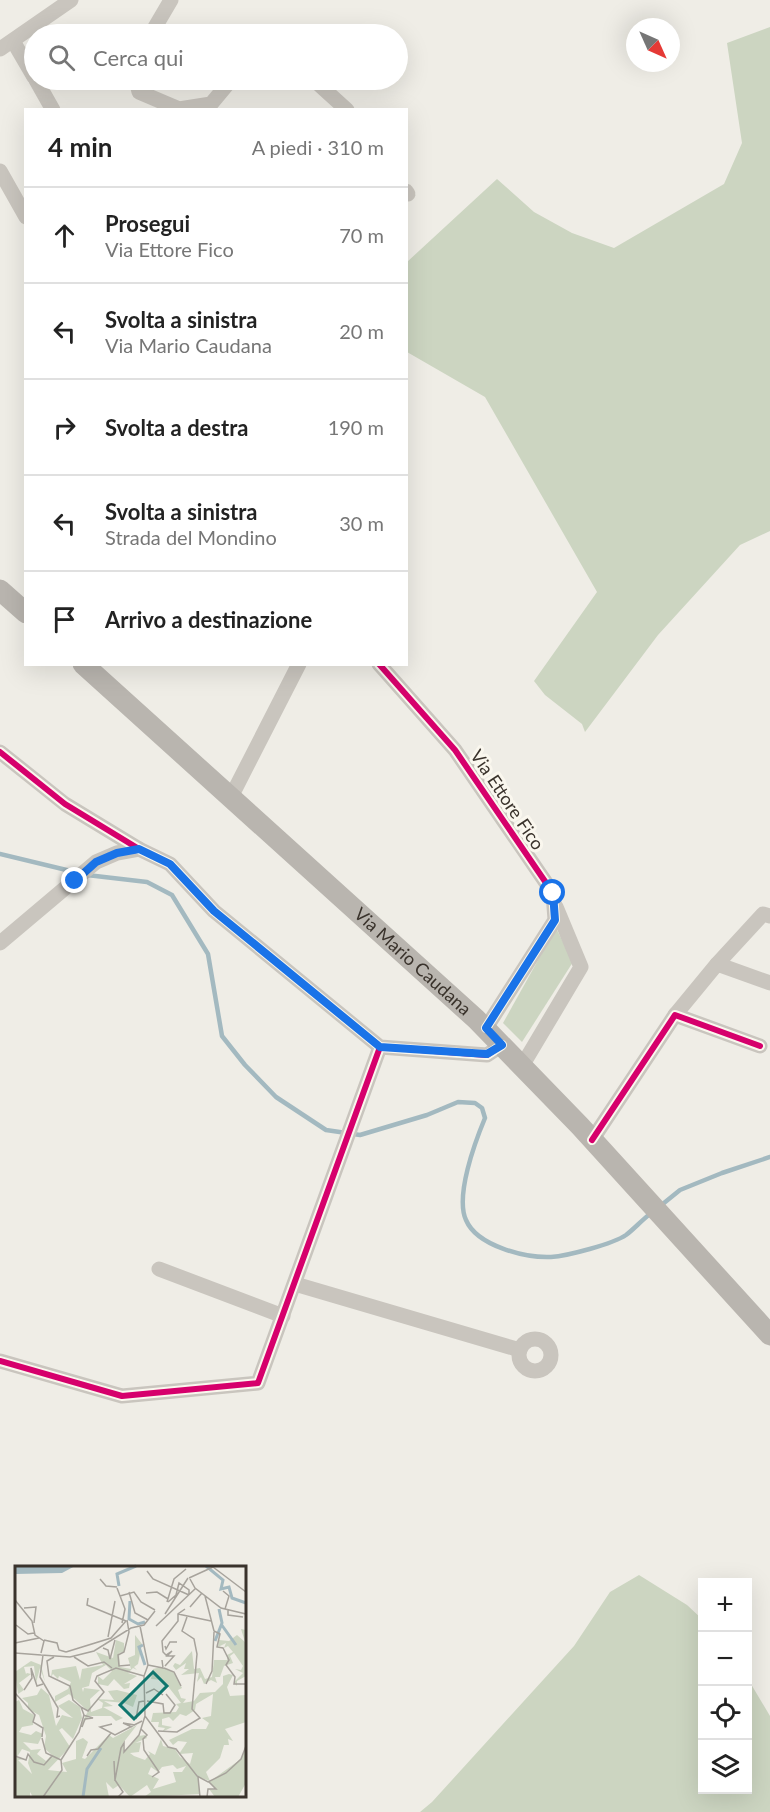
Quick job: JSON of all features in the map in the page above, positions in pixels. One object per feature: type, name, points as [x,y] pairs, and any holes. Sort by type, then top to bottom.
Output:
[{"type":"main road","points":[[0,590],[24,611]]},
{"type":"main road","name":"Via Mario Caudana","points":[[85,666],[486,1028],[770,1335]]},
{"type":"street","points":[[36,24],[71,0]]},
{"type":"street","points":[[157,24],[171,0]]},
{"type":"street","points":[[0,49],[24,32]]},
{"type":"street","points":[[13,40],[24,59]]},
{"type":"street","points":[[42,90],[52,108]]},
{"type":"street","points":[[138,90],[177,108]]},
{"type":"street","points":[[185,108],[211,104],[223,90]]},
{"type":"street","points":[[325,90],[345,108]]},
{"type":"street","points":[[0,171],[24,213]]},
{"type":"street","points":[[231,797],[298,666]]},
{"type":"street","name":"Via Ettore Fico","points":[[381,666],[455,750],[553,893],[554,901],[581,967],[522,1066]]},
{"type":"street","points":[[0,752],[65,804],[139,849],[170,864],[214,911],[380,1047],[487,1054],[502,1045]]},
{"type":"street","points":[[0,943],[96,862],[117,853],[139,849]]},
{"type":"street","points":[[486,1028],[555,920],[554,901]]},
{"type":"street","points":[[592,1140],[675,1015],[717,964],[763,914],[770,916]]},
{"type":"street","points":[[717,964],[770,983]]},
{"type":"street","points":[[675,1015],[760,1046]]},
{"type":"street","points":[[0,1361],[122,1396],[258,1383],[380,1047]]},
{"type":"street","points":[[159,1269],[283,1316]]},
{"type":"street","points":[[295,1284],[520,1350]]},
{"type":"green space","points":[[770,27],[770,531],[740,545],[658,635],[585,732],[582,724],[545,695],[534,681],[597,592],[485,397],[408,353],[408,261],[497,179],[534,212],[572,233],[614,248],[724,184],[742,143],[727,43]]},
{"type":"green space","points":[[556,928],[573,962],[522,1042],[503,1023]]},
{"type":"green space","points":[[639,1575],[687,1605],[698,1615],[698,1794],[752,1794],[752,1686],[770,1716],[770,1812],[420,1812],[432,1802],[574,1646],[610,1592]]},
{"type":"waterway","points":[[0,854],[79,873]]},
{"type":"waterway","points":[[87,875],[147,882],[172,895],[208,954],[222,1036],[245,1065],[276,1097],[326,1130],[360,1135],[427,1115],[458,1102],[475,1103],[482,1108],[485,1118],[468,1169],[463,1197],[466,1220],[480,1237],[516,1253],[551,1257],[611,1242],[629,1233],[650,1214]]},
{"type":"waterway","points":[[659,1207],[680,1190],[770,1157]]},
{"type":"cycle path","points":[[381,666],[455,750],[553,893],[555,920],[486,1028]]},
{"type":"cycle path","points":[[0,752],[65,804],[139,849],[170,864],[214,911],[380,1047],[487,1055],[502,1045]]},
{"type":"cycle path","points":[[592,1140],[675,1015],[760,1046]]},
{"type":"cycle path","points":[[0,1361],[122,1396],[258,1383],[380,1047]]},
{"type":"route","points":[[75,881],[96,862],[117,853],[139,849],[170,864],[214,911],[380,1047],[487,1054],[502,1045],[486,1028],[555,920],[553,893]]}]
